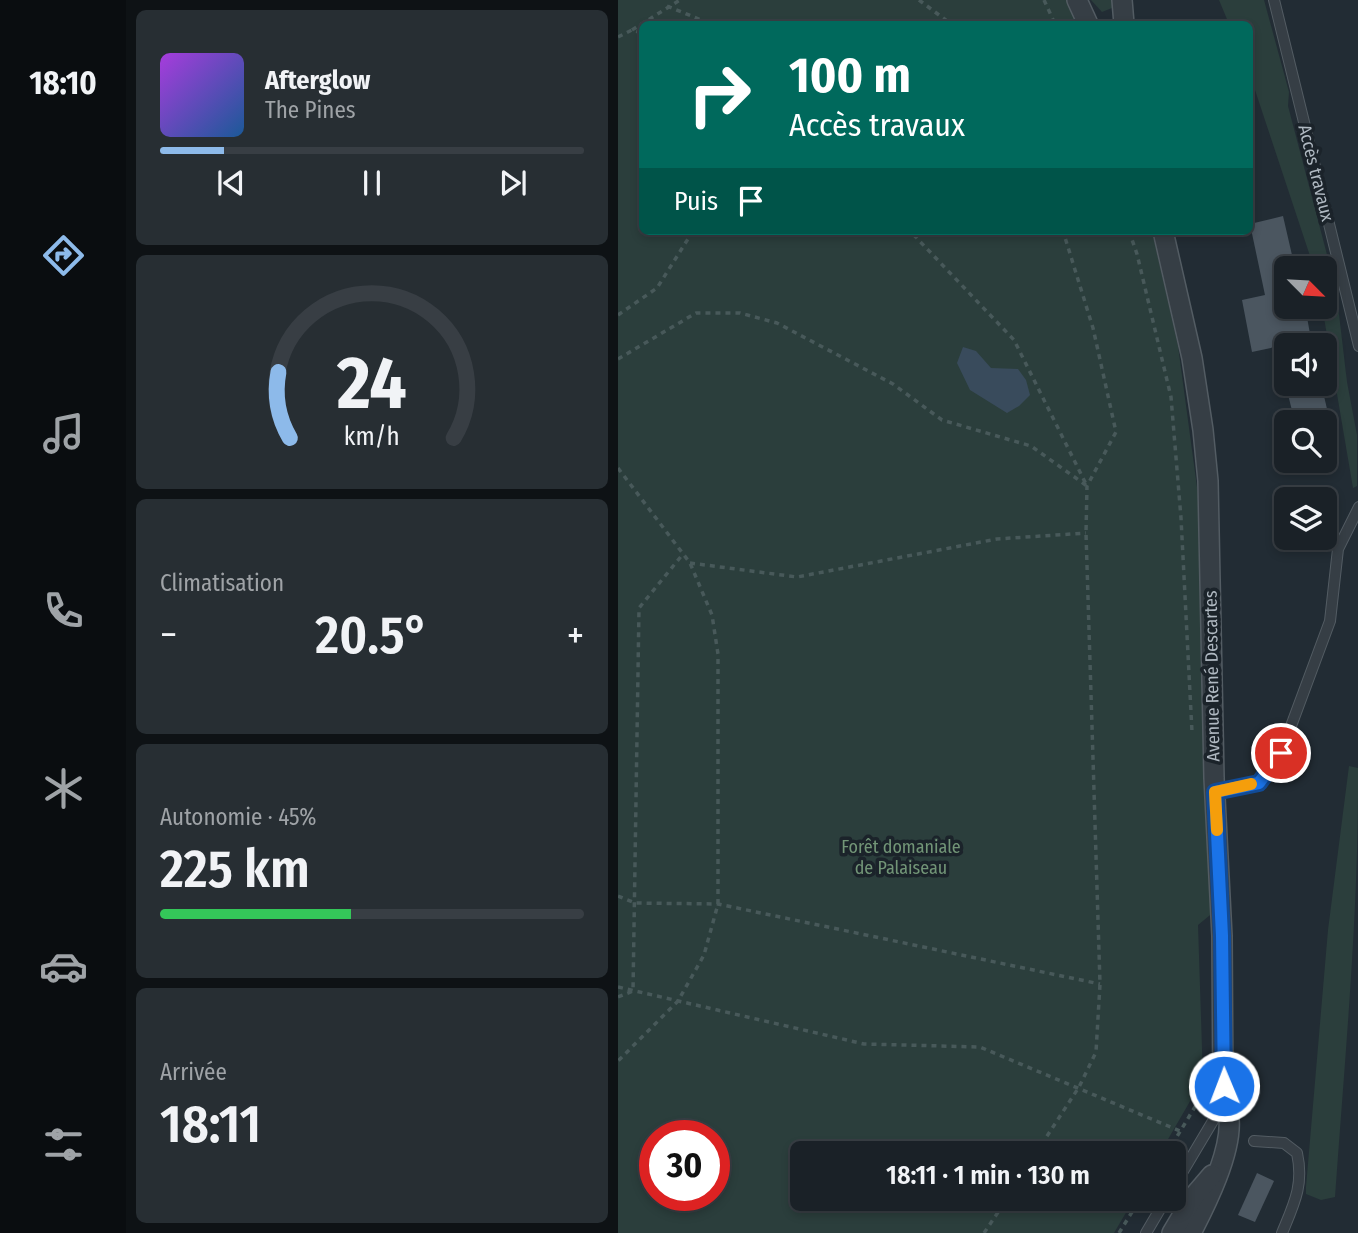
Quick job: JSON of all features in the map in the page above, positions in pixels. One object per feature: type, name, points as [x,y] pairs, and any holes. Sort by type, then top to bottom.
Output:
[{"type":"street","points":[[1077,0],[1087,21]]},
{"type":"street","points":[[1122,0],[1124,21]]},
{"type":"street","name":"Avenue René Descartes","points":[[1164,235],[1192,358],[1203,430],[1209,524],[1215,792],[1222,936],[1223,1103],[1229,1118],[1220,1166],[1209,1199],[1191,1233]]},
{"type":"street","points":[[1172,1233],[1194,1196],[1220,1166]]},
{"type":"lane","name":"Accès travaux","points":[[1274,0],[1358,345]]},
{"type":"lane","points":[[1215,792],[1259,783],[1281,753],[1330,621],[1338,549],[1358,507]]},
{"type":"lane","points":[[1186,1166],[1223,1103]]},
{"type":"lane","points":[[1254,1141],[1284,1143],[1297,1153],[1302,1174],[1282,1233]]},
{"type":"lane","points":[[1146,1233],[1159,1211]]},
{"type":"path","points":[[646,21],[680,0]]},
{"type":"path","points":[[919,0],[946,21]]},
{"type":"path","points":[[1044,0],[1054,21]]},
{"type":"path","points":[[668,6],[704,21]]},
{"type":"path","points":[[618,37],[639,25]]},
{"type":"path","points":[[632,30],[639,32]]},
{"type":"path","points":[[618,315],[657,288],[690,235]]},
{"type":"path","points":[[914,235],[1014,340],[1087,486]]},
{"type":"path","points":[[1044,1141],[1079,1087],[1096,1052],[1100,984],[1086,533],[1087,486],[1116,432],[1093,328],[1064,235]]},
{"type":"path","points":[[1130,235],[1171,397],[1192,738]]},
{"type":"path","points":[[618,359],[696,313],[740,313],[777,323],[893,384],[942,420],[1031,446],[1087,486]]},
{"type":"path","points":[[618,468],[690,563],[712,615],[718,654],[718,904],[704,955],[678,1001],[618,1061]]},
{"type":"path","points":[[690,563],[798,577],[997,539],[1086,533]]},
{"type":"path","points":[[633,991],[639,608],[683,554]]},
{"type":"path","points":[[618,896],[635,903],[718,904],[1100,984]]},
{"type":"path","points":[[618,987],[864,1044],[980,1047],[1180,1131]]},
{"type":"path","points":[[618,998],[633,991]]},
{"type":"path","points":[[984,1233],[999,1211]]},
{"type":"path","points":[[1119,1233],[1133,1211]]},
{"type":"green space","name":"Forêt domaniale de Palaiseau","points":[[618,0],[1069,0],[1078,21],[639,21],[639,235],[1153,235],[1178,346],[1199,502],[1215,911],[1198,925],[1203,1079],[1167,1141],[790,1141],[790,1211],[1127,1211],[1114,1233],[618,1233]]},
{"type":"green space","points":[[1091,0],[1114,0],[1112,8],[1102,12]]},
{"type":"green space","points":[[1219,0],[1264,0],[1289,92],[1288,106],[1327,256],[1310,256],[1253,84],[1253,21],[1228,21]]},
{"type":"green space","points":[[1337,297],[1347,382],[1357,435],[1357,486],[1353,488],[1337,394],[1337,333],[1327,333],[1324,319],[1337,319]]},
{"type":"green space","points":[[1349,766],[1358,768],[1351,983],[1335,1197],[1321,1200],[1306,1194],[1306,1187],[1328,930]]},
{"type":"water","points":[[963,347],[976,351],[991,368],[1018,369],[1026,380],[1030,395],[1007,413],[970,390],[957,363]]},
{"type":"building","points":[[1283,216],[1292,256],[1274,256],[1274,319],[1307,319],[1310,333],[1274,333],[1274,347],[1252,352],[1242,300],[1265,295],[1253,223]]},
{"type":"building","points":[[1288,396],[1324,396],[1327,410],[1292,410]]},
{"type":"building","points":[[1257,1173],[1274,1181],[1255,1222],[1238,1215]]},
{"type":"slow traffic","points":[[1217,830],[1215,792],[1251,784]]},
{"type":"route","points":[[1224,1086],[1222,936],[1215,792],[1259,783],[1281,753]]}]
